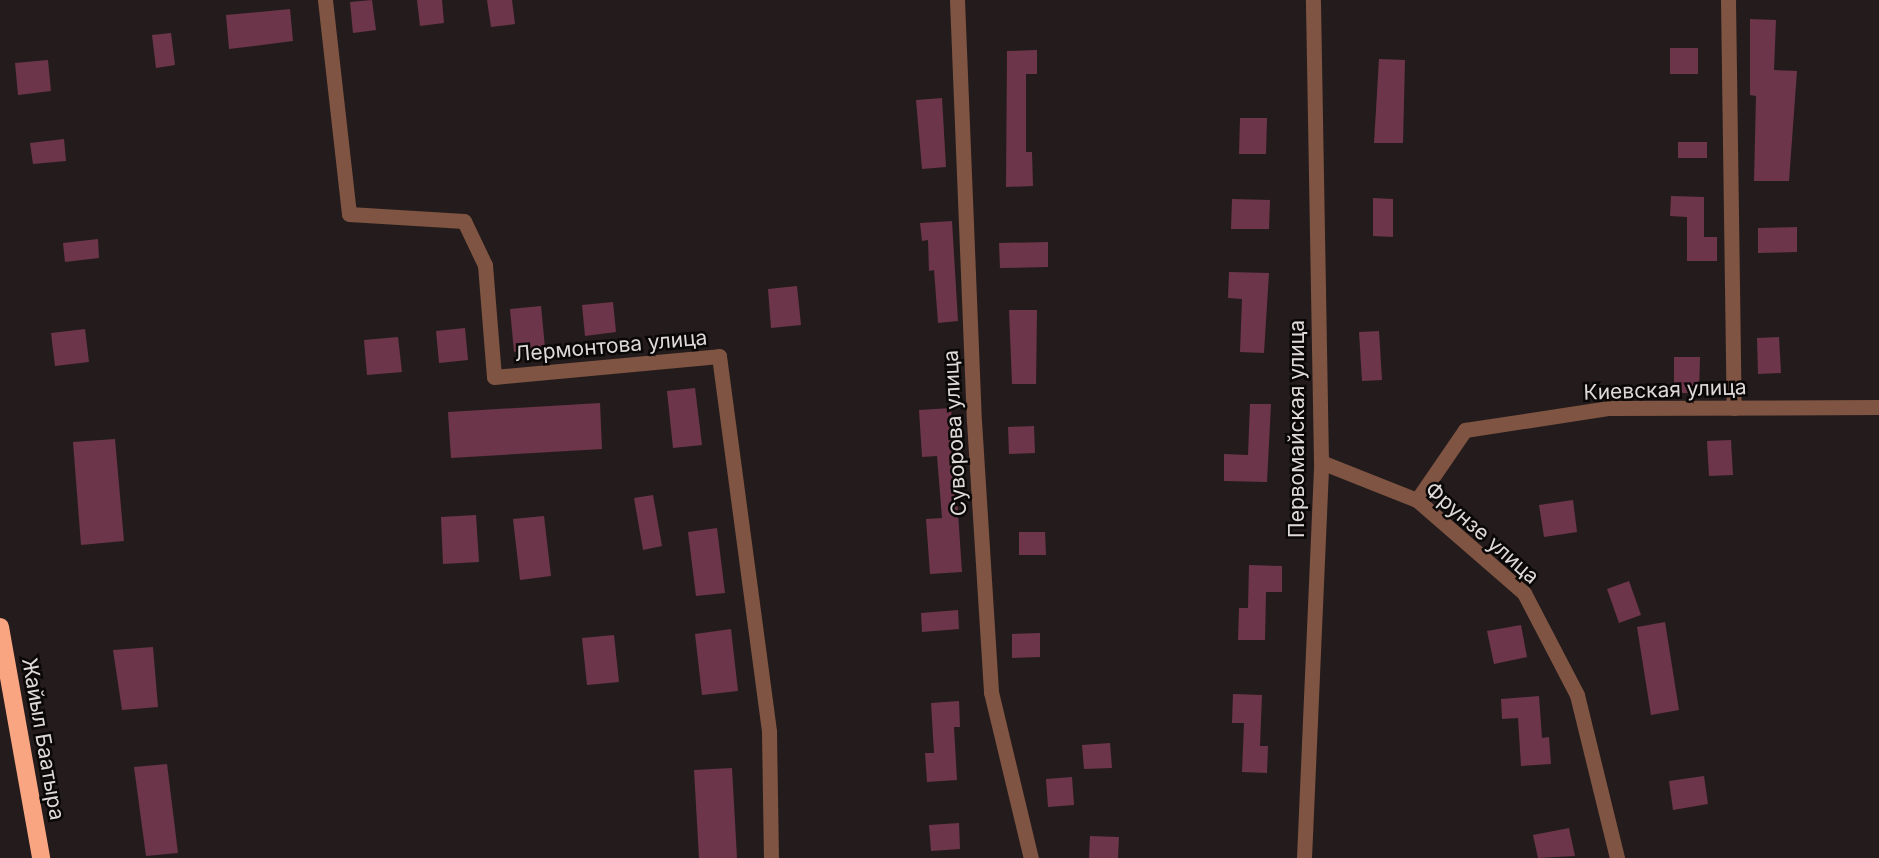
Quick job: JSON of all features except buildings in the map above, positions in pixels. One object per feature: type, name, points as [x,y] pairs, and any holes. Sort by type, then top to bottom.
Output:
[{"type":"highway","name":"Жайыл Баатыра","points":[[0,627],[41,858]]},
{"type":"street","name":"Лермонтова улица","points":[[325,0],[349,214],[464,221],[485,265],[495,377],[719,356],[769,732],[771,858]]},
{"type":"street","name":"Суворова улица","points":[[957,0],[974,421],[991,692],[1031,858]]},
{"type":"street","name":"Первомайская улица","points":[[1304,858],[1321,462],[1314,0]]},
{"type":"street","points":[[1728,0],[1734,408]]},
{"type":"street","name":"Киевская улица","points":[[1417,500],[1465,430],[1609,408],[1879,406]]},
{"type":"street","name":"Фрунзе улица","points":[[1321,462],[1417,500],[1524,593],[1577,695],[1617,858]]}]
